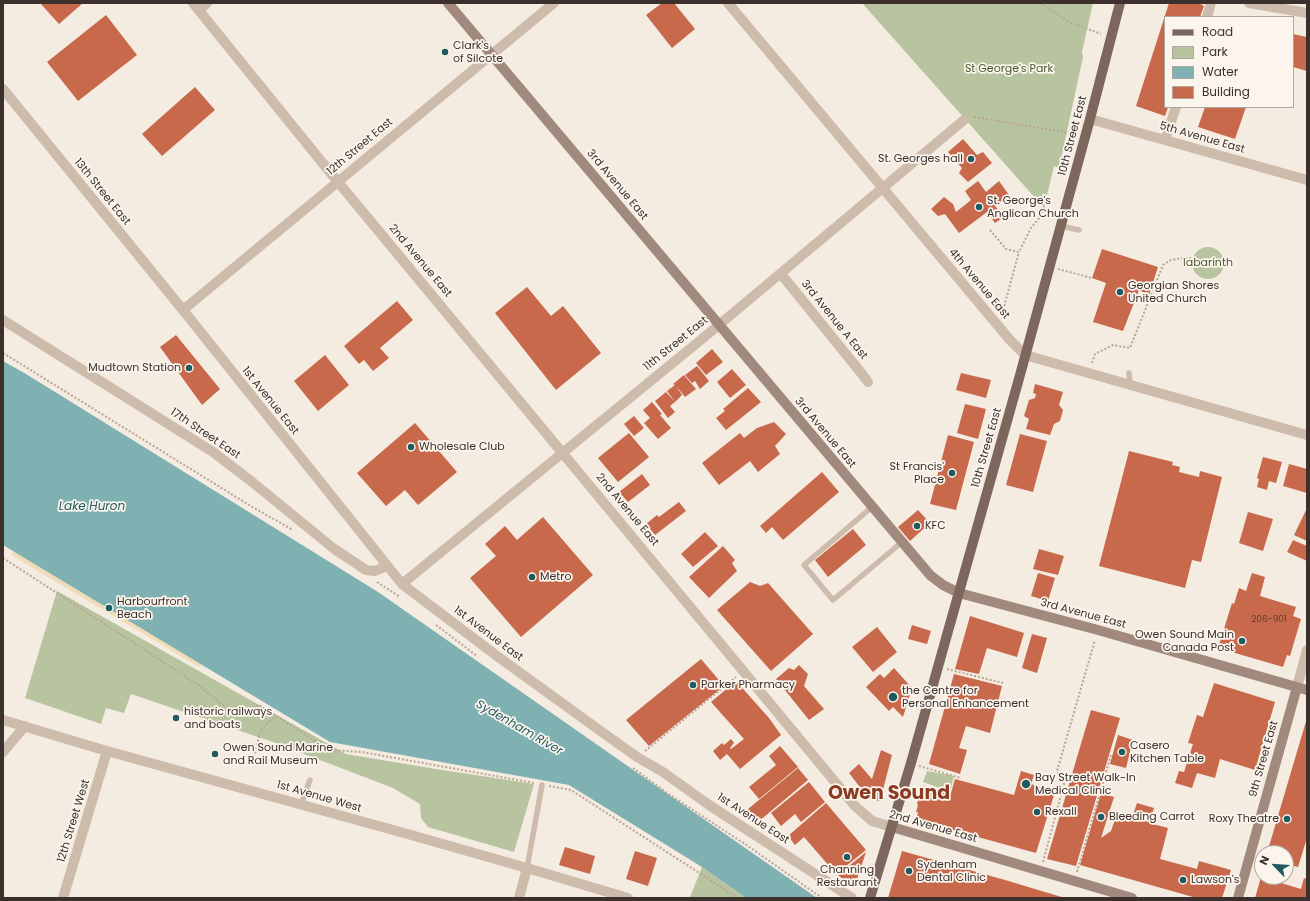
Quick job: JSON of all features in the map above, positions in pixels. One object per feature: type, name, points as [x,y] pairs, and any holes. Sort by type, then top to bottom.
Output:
[{"type":"main road","name":"3rd Avenue East","points":[[448,3],[930,576],[943,586],[958,593],[1098,630],[1307,690]]},
{"type":"main road","name":"10th Street East","points":[[870,898],[892,827],[1025,355],[1090,119],[1120,3]]},
{"type":"main road","name":"9th Street East","points":[[1238,898],[1297,687]]},
{"type":"main road","name":"2nd Avenue East","points":[[892,827],[1132,898]]},
{"type":"street","name":"12th Street East","points":[[183,310],[554,3]]},
{"type":"street","name":"4th Avenue East","points":[[728,3],[999,327],[1025,355],[1307,435]]},
{"type":"street","points":[[1207,16],[1211,3]]},
{"type":"street","points":[[1249,3],[1307,13]]},
{"type":"street","name":"2nd Avenue East","points":[[199,5],[338,182],[855,806],[872,821],[892,827]]},
{"type":"street","name":"13th Street East","points":[[3,89],[183,310]]},
{"type":"street","points":[[1165,140],[1176,108]]},
{"type":"street","name":"5th Avenue East","points":[[1090,119],[1307,180]]},
{"type":"street","name":"11th Street East","points":[[402,584],[781,274],[964,120]]},
{"type":"street","name":"3rd Avenue A East","points":[[781,274],[868,382]]},
{"type":"street","name":"1st Avenue East","points":[[183,310],[402,584],[497,656],[708,805],[852,898]]},
{"type":"street","name":"17th Street East","points":[[3,320],[213,452],[333,548],[366,570],[375,571],[387,566]]},
{"type":"street","name":"9th Street East","points":[[1297,687],[1307,650]]},
{"type":"street","name":"1st Avenue West","points":[[3,720],[107,751],[301,804],[628,898]]},
{"type":"street","points":[[3,752],[25,726]]},
{"type":"street","name":"12th Street West","points":[[64,898],[107,751]]},
{"type":"street","points":[[519,898],[527,868]]},
{"type":"lane","points":[[1061,226],[1079,230]]},
{"type":"lane","points":[[1129,373],[1130,385]]},
{"type":"lane","points":[[872,507],[804,565],[833,600],[902,542]]},
{"type":"lane","points":[[301,804],[310,780]]},
{"type":"lane","points":[[527,868],[542,785]]},
{"type":"path","points":[[1040,3],[1069,22],[1111,38]]},
{"type":"path","points":[[964,120],[972,116],[1085,137]]},
{"type":"path","points":[[999,327],[1019,252],[1031,228],[1040,217],[1045,206],[1044,208]]},
{"type":"path","points":[[990,230],[1006,249],[1019,252]]},
{"type":"path","points":[[1088,373],[1095,354],[1113,345],[1130,348],[1163,265],[1171,260],[1192,258]]},
{"type":"path","points":[[1049,267],[1092,278]]},
{"type":"path","points":[[3,352],[249,505],[297,532]]},
{"type":"path","points":[[3,558],[197,684],[237,716],[259,705],[329,750],[362,752],[571,790],[738,898]]},
{"type":"path","points":[[375,580],[405,600],[402,584]]},
{"type":"path","points":[[1042,865],[1064,784],[1057,771],[1098,630]]},
{"type":"path","points":[[938,665],[952,671],[1003,683]]},
{"type":"path","points":[[638,756],[744,671]]},
{"type":"path","points":[[252,761],[260,732],[265,725],[276,716]]},
{"type":"path","points":[[1074,881],[1111,755]]},
{"type":"path","points":[[910,763],[961,778]]},
{"type":"green space","name":"St George's Park","points":[[862,3],[1093,3],[1059,168],[1054,166],[1044,208]]},
{"type":"green space","name":"labarinth","points":[[1205,247],[1211,247],[1220,251],[1224,263],[1220,275],[1211,279],[1205,279],[1196,275],[1192,266],[1192,260],[1196,251]]},
{"type":"green space","points":[[57,591],[346,754],[534,784],[514,852],[428,827],[421,818],[420,804],[393,788],[273,742],[131,694],[124,713],[106,708],[101,724],[25,698]]},
{"type":"green space","points":[[927,771],[954,776],[950,792],[923,782]]},
{"type":"green space","points":[[702,867],[746,898],[690,897]]},
{"type":"sand","name":"Harbourfront Beach","points":[[17,547],[204,662],[199,667],[11,555]]},
{"type":"water","name":"Lake Huron","points":[[3,361],[378,592],[817,898],[746,898],[702,867],[569,785],[330,742],[3,545]]},
{"type":"building","points":[[40,3],[83,3],[59,24]]},
{"type":"building","points":[[662,3],[674,3],[695,29],[672,48],[646,15]]},
{"type":"building","points":[[1169,3],[1199,3],[1204,6],[1200,16],[1165,16]]},
{"type":"building","points":[[106,15],[137,55],[78,101],[47,62]]},
{"type":"building","points":[[1164,19],[1164,108],[1168,108],[1165,116],[1136,106]]},
{"type":"building","points":[[1294,34],[1307,37],[1307,71],[1294,67]]},
{"type":"building","points":[[195,87],[215,110],[162,156],[142,134]]},
{"type":"building","points":[[1205,108],[1246,108],[1235,139],[1198,127]]},
{"type":"building","name":"St. Georges hall","points":[[963,139],[977,155],[983,152],[992,163],[968,182],[959,173],[962,168],[948,152]]},
{"type":"building","name":"St. George's Anglican Church","points":[[978,181],[986,192],[999,181],[1009,195],[995,206],[1004,217],[995,223],[987,212],[959,233],[945,214],[938,216],[931,209],[944,197],[953,204],[956,212],[971,200],[965,191]]},
{"type":"building","name":"Georgian Shores United Church","points":[[1102,249],[1158,267],[1149,295],[1139,290],[1123,331],[1093,322],[1106,283],[1092,278]]},
{"type":"building","points":[[527,287],[551,316],[563,306],[601,353],[556,390],[495,313]]},
{"type":"building","points":[[397,301],[413,320],[380,348],[389,358],[373,371],[364,360],[359,364],[344,346]]},
{"type":"building","name":"Mudtown Station","points":[[176,335],[220,389],[202,405],[160,347]]},
{"type":"building","points":[[712,349],[723,362],[706,375],[696,363]]},
{"type":"building","points":[[325,355],[349,385],[318,411],[294,381]]},
{"type":"building","points":[[697,366],[709,381],[700,389],[695,381],[692,383],[685,375]]},
{"type":"building","points":[[732,369],[746,385],[730,398],[717,382]]},
{"type":"building","points":[[961,373],[991,380],[986,398],[956,390]]},
{"type":"building","points":[[684,375],[696,389],[685,397],[676,386],[682,395],[675,402],[667,391]]},
{"type":"building","points":[[1035,384],[1063,392],[1059,405],[1063,410],[1060,421],[1054,424],[1050,435],[1026,429],[1029,419],[1024,416],[1029,400],[1035,398],[1036,394],[1033,393]]},
{"type":"building","points":[[748,388],[761,402],[726,430],[716,418],[725,411],[723,409]]},
{"type":"building","points":[[666,392],[675,402],[670,406],[675,412],[668,418],[655,401]]},
{"type":"building","points":[[652,402],[662,414],[660,415],[671,428],[658,439],[644,423],[650,418],[643,410]]},
{"type":"building","points":[[965,404],[986,409],[978,439],[957,433]]},
{"type":"building","points":[[634,416],[644,428],[634,436],[624,424]]},
{"type":"building","points":[[774,422],[786,434],[775,446],[780,454],[758,472],[750,461],[719,485],[702,463],[740,433],[744,438],[757,428]]},
{"type":"building","name":"Wholesale Club","points":[[415,423],[457,472],[418,505],[405,490],[386,506],[357,473]]},
{"type":"building","points":[[629,433],[649,457],[618,482],[598,458]]},
{"type":"building","points":[[1020,434],[1047,441],[1033,492],[1006,485]]},
{"type":"building","name":"St Francis' Place","points":[[948,435],[974,442],[956,510],[930,504]]},
{"type":"building","points":[[1129,451],[1173,462],[1172,465],[1180,467],[1179,472],[1199,477],[1200,471],[1222,477],[1201,562],[1192,560],[1185,588],[1099,566]]},
{"type":"building","points":[[1263,457],[1282,462],[1276,483],[1269,481],[1267,490],[1257,487],[1259,479],[1257,478]]},
{"type":"building","points":[[1289,464],[1307,469],[1307,493],[1283,486]]},
{"type":"building","points":[[822,472],[839,492],[783,540],[772,527],[766,533],[760,526]]},
{"type":"building","points":[[642,474],[650,485],[628,502],[619,492]]},
{"type":"building","points":[[679,502],[686,511],[655,535],[646,524],[657,515],[659,517]]},
{"type":"building","points":[[1307,508],[1307,541],[1294,535]]},
{"type":"building","points":[[918,510],[930,523],[910,541],[898,527]]},
{"type":"building","points":[[1248,512],[1273,519],[1263,551],[1239,543]]},
{"type":"building","name":"Metro","points":[[543,517],[593,575],[521,637],[470,578],[496,556],[485,544],[505,526],[517,540]]},
{"type":"building","points":[[853,529],[866,545],[828,577],[815,560]]},
{"type":"building","points":[[705,532],[718,546],[693,567],[681,554]]},
{"type":"building","points":[[1293,540],[1307,546],[1307,561],[1287,552]]},
{"type":"building","points":[[723,546],[735,560],[732,563],[737,571],[709,598],[689,577]]},
{"type":"building","points":[[1039,549],[1064,556],[1058,575],[1033,569]]},
{"type":"building","points":[[1038,573],[1055,578],[1048,601],[1031,596]]},
{"type":"building","points":[[1252,573],[1265,577],[1260,596],[1296,607],[1293,616],[1301,619],[1290,656],[1287,655],[1283,667],[1218,648],[1232,603],[1234,604],[1239,588],[1246,591]]},
{"type":"building","points":[[750,582],[760,586],[768,583],[813,634],[771,671],[717,610]]},
{"type":"building","points":[[970,616],[1024,633],[1017,657],[987,648],[979,674],[955,669]]},
{"type":"building","points":[[912,625],[931,631],[927,644],[908,639]]},
{"type":"building","points":[[877,627],[897,652],[873,672],[852,647]]},
{"type":"building","points":[[1032,634],[1047,638],[1037,673],[1022,668]]},
{"type":"building","points":[[701,659],[724,686],[649,746],[626,720]]},
{"type":"building","points":[[799,665],[808,674],[804,686],[824,709],[809,720],[776,679],[789,668],[794,670]]},
{"type":"building","name":"the Centre for Personal Enhancement","points":[[894,668],[912,688],[903,717],[893,707],[889,711],[866,687],[880,674],[884,678]]},
{"type":"building","points":[[954,674],[1002,686],[990,733],[966,726],[959,748],[967,750],[960,774],[929,764]]},
{"type":"building","points":[[736,681],[769,718],[781,735],[740,769],[727,754],[720,760],[713,751],[722,743],[724,745],[731,739],[734,743],[730,748],[731,749],[744,739],[711,702]]},
{"type":"building","points":[[1214,683],[1275,702],[1255,770],[1220,759],[1215,778],[1197,773],[1192,788],[1175,783],[1179,771],[1184,772],[1193,744],[1188,743],[1197,715],[1203,717]]},
{"type":"building","points":[[1091,710],[1120,718],[1076,866],[1047,859]]},
{"type":"building","points":[[1307,718],[1307,838],[1298,867],[1294,866],[1294,845],[1269,845]]},
{"type":"building","name":"Casero Kitchen Table","points":[[1118,735],[1133,740],[1126,768],[1110,764]]},
{"type":"building","points":[[780,746],[798,767],[759,799],[749,787],[776,765],[769,756]]},
{"type":"building","points":[[881,750],[892,755],[880,801],[869,799],[849,773],[859,764],[872,779]]},
{"type":"building","points":[[798,768],[808,780],[758,822],[748,809]]},
{"type":"building","points":[[1021,771],[1034,775],[1031,784],[1055,792],[1036,853],[916,820],[918,812],[916,812],[917,804],[923,786],[951,793],[955,779],[1014,795]]},
{"type":"building","points":[[809,782],[825,802],[801,822],[795,814],[781,826],[771,813]]},
{"type":"building","points":[[1101,793],[1114,797],[1101,838],[1111,831],[1117,814],[1132,818],[1137,803],[1154,808],[1149,823],[1168,828],[1160,859],[1197,869],[1199,861],[1231,870],[1222,898],[1193,898],[1080,865]]},
{"type":"building","points":[[826,803],[866,850],[836,874],[804,837],[795,845],[788,836]]},
{"type":"building","points":[[565,847],[595,856],[590,874],[559,865]]},
{"type":"building","points":[[635,851],[657,858],[648,886],[626,879]]},
{"type":"building","points":[[902,851],[1005,880],[1065,898],[888,898]]},
{"type":"building","points":[[866,852],[854,888],[838,875]]},
{"type":"building","points":[[1304,878],[1307,879],[1307,898],[1255,898],[1259,885],[1288,885],[1301,889]]},
{"type":"place","name":"Clark's of Silcote","points":[[445,52]]},
{"type":"place","name":"St. Georges hall","points":[[971,159]]},
{"type":"place","name":"St. George's Anglican Church","points":[[979,207]]},
{"type":"place","name":"Georgian Shores United Church","points":[[1120,292]]},
{"type":"place","name":"Mudtown Station","points":[[189,368]]},
{"type":"place","name":"Wholesale Club","points":[[411,447]]},
{"type":"place","name":"St Francis' Place","points":[[952,473]]},
{"type":"place","name":"KFC","points":[[917,526]]},
{"type":"place","name":"Metro","points":[[532,577]]},
{"type":"place","name":"Harbourfront Beach","points":[[109,608]]},
{"type":"place","name":"Owen Sound Main Canada Post","points":[[1242,641]]},
{"type":"place","name":"Parker Pharmacy","points":[[693,685]]},
{"type":"place","name":"the Centre for Personal Enhancement","points":[[893,697]]},
{"type":"place","name":"historic railways and boats","points":[[176,718]]},
{"type":"place","name":"Casero Kitchen Table","points":[[1122,752]]},
{"type":"place","name":"Owen Sound Marine and Rail Museum","points":[[215,754]]},
{"type":"place","name":"Bay Street Walk-In Medical Clinic","points":[[1026,784]]},
{"type":"place","name":"Rexall","points":[[1037,812]]},
{"type":"place","name":"Bleeding Carrot","points":[[1101,817]]},
{"type":"place","name":"Roxy Theatre","points":[[1287,819]]},
{"type":"place","name":"Channing Restaurant","points":[[847,857]]},
{"type":"place","name":"Sydenham Dental Clinic","points":[[909,871]]},
{"type":"place","name":"Lawson's","points":[[1183,880]]},
{"type":"district","name":"Owen Sound","points":[[889,794]]},
{"type":"water label","name":"Sydenham River","points":[[519,728]]}]
